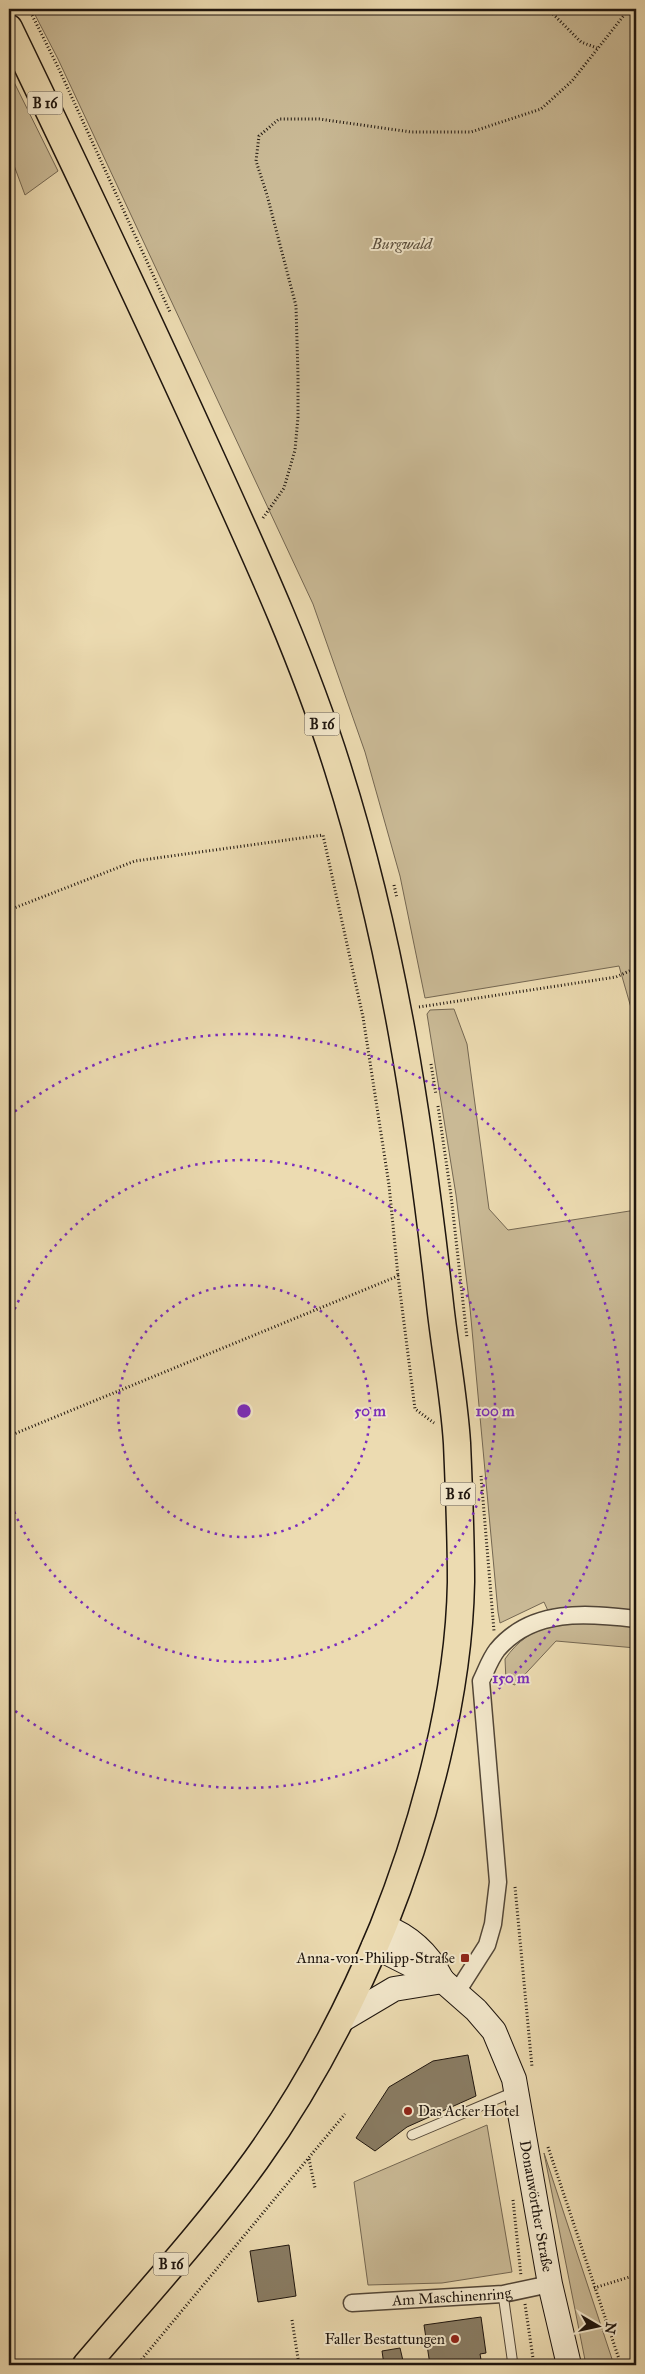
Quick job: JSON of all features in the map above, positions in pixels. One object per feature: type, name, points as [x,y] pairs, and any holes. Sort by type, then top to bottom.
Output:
[{"type":"main road","name":"B 16","points":[[9,28],[82,178],[254,552],[298,656],[337,766],[370,878],[412,1084],[428,1193],[456,1439],[461,1586],[452,1681],[432,1776],[409,1854],[379,1936],[340,2021],[298,2096],[255,2162],[86,2365]]},
{"type":"main road","name":"Donauwörther Straße","points":[[379,1936],[450,1987],[476,2010],[494,2031],[514,2079],[524,2084],[550,2284],[568,2365]]},
{"type":"main road","points":[[340,2021],[394,1989],[450,1987]]},
{"type":"street","points":[[450,1987],[487,1945],[493,1924],[498,1882],[481,1681],[496,1651],[512,1635],[534,1623],[556,1616],[602,1614],[636,1618]]},
{"type":"street","name":"Am Maschinenring","points":[[352,2303],[503,2294],[550,2284]]},
{"type":"lane","points":[[412,2135],[524,2084]]},
{"type":"lane","points":[[503,2294],[513,2365]]},
{"type":"path","points":[[29,9],[58,67],[173,320]]},
{"type":"path","points":[[548,9],[580,42],[597,48]]},
{"type":"path","points":[[264,518],[284,488],[295,450],[298,417],[298,376],[296,306],[267,195],[256,161],[259,136],[279,119],[319,119],[411,132],[471,132],[541,109],[572,81],[629,9]]},
{"type":"path","points":[[260,511],[267,527]]},
{"type":"path","points":[[9,910],[135,861],[323,835],[363,1017],[389,1185],[414,1410],[456,1439]]},
{"type":"path","points":[[392,876],[398,902]]},
{"type":"path","points":[[420,1007],[616,977],[636,968]]},
{"type":"path","points":[[418,998],[421,1017]]},
{"type":"path","points":[[429,1056],[451,1195],[468,1347]]},
{"type":"path","points":[[9,1436],[398,1276]]},
{"type":"path","points":[[481,1466],[496,1651]]},
{"type":"path","points":[[514,1877],[524,2004],[524,2084]]},
{"type":"path","points":[[137,2365],[345,2114]]},
{"type":"path","points":[[546,2140],[621,2365]]},
{"type":"path","points":[[308,2158],[315,2188]]},
{"type":"path","points":[[594,2288],[636,2276]]},
{"type":"path","points":[[292,2320],[299,2365]]},
{"type":"green space","name":"Burgwald","points":[[32,9],[636,9],[636,1025],[619,966],[425,998],[400,876],[365,752],[313,604],[58,59]]},
{"type":"green space","points":[[9,72],[58,171],[25,195],[9,152]]},
{"type":"green space","points":[[454,1009],[467,1044],[489,1209],[508,1230],[636,1210],[636,1648],[556,1641],[515,1685],[506,1681],[505,1659],[515,1646],[526,1637],[554,1624],[544,1602],[500,1623],[498,1612],[470,1308],[456,1195],[427,1014],[430,1010]]},
{"type":"green space","points":[[487,2125],[512,2272],[442,2283],[368,2285],[354,2182]]},
{"type":"green space","points":[[544,2153],[613,2362],[614,2365],[586,2365]]},
{"type":"building","name":"Das Acker Hotel","points":[[468,2055],[476,2096],[407,2127],[375,2151],[356,2138],[389,2087],[433,2061]]},
{"type":"building","points":[[289,2245],[296,2296],[258,2302],[250,2251]]},
{"type":"building","name":"Faller Bestattungen","points":[[481,2317],[486,2353],[480,2354],[482,2365],[430,2365],[424,2325]]},
{"type":"building","points":[[400,2348],[404,2365],[384,2365],[382,2351]]},
{"type":"place","name":"Anna-von-Philipp-Straße","points":[[465,1958]]},
{"type":"place","name":"Das Acker Hotel","points":[[408,2111]]},
{"type":"place","name":"Faller Bestattungen","points":[[455,2339]]}]
